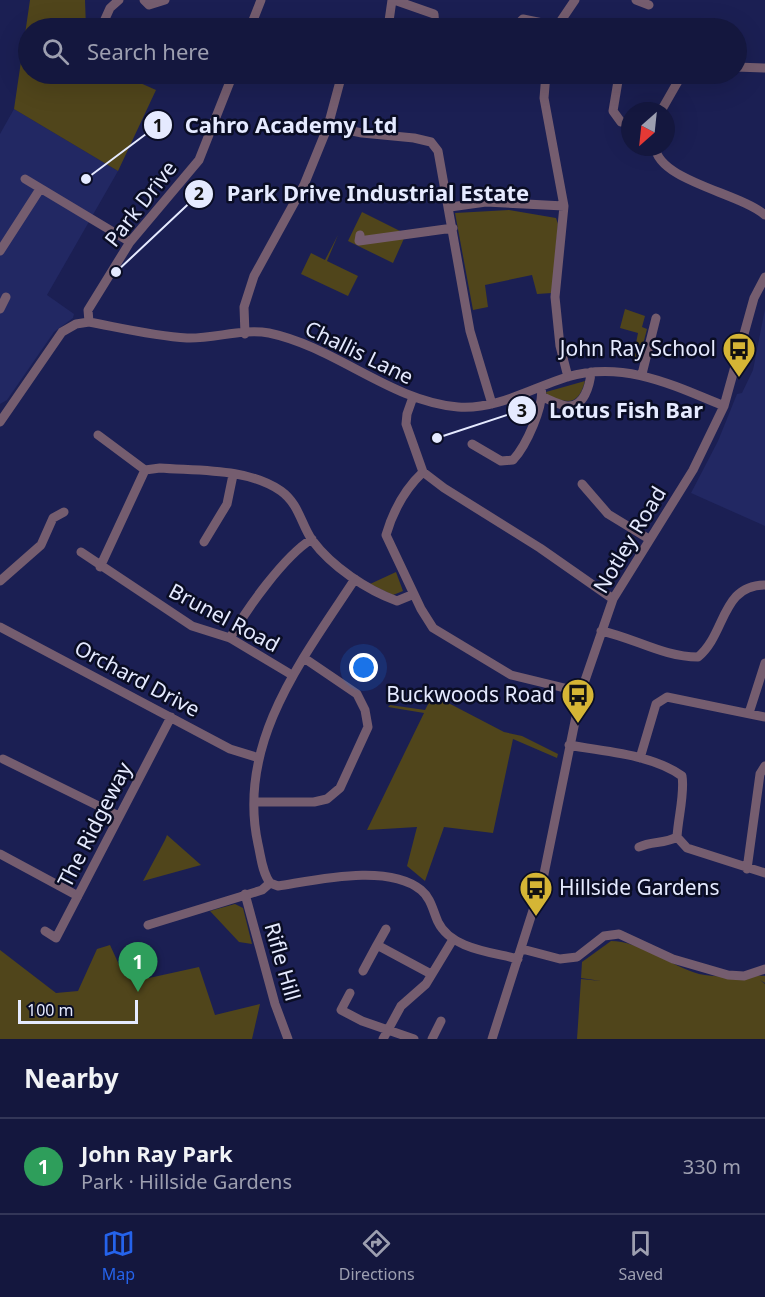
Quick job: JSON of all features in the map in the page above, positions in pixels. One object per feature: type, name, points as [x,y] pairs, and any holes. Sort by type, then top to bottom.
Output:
[{"type":"street","points":[[106,18],[110,8],[119,0]]},
{"type":"street","points":[[144,0],[149,5],[165,0]]},
{"type":"street","points":[[254,18],[261,0]]},
{"type":"street","points":[[390,18],[393,0],[426,5],[434,14],[434,18]]},
{"type":"street","points":[[562,18],[575,0]]},
{"type":"street","points":[[636,0],[649,5]]},
{"type":"street","points":[[747,62],[765,68]]},
{"type":"street","name":"Park Drive","points":[[88,322],[88,310],[130,242],[199,160],[229,84]]},
{"type":"street","points":[[245,334],[244,307],[254,276],[304,185],[327,126],[339,84]]},
{"type":"street","points":[[545,84],[544,98],[564,206],[555,297],[560,346],[568,377]]},
{"type":"street","points":[[618,84],[619,94],[613,111],[621,122]]},
{"type":"street","points":[[666,102],[676,84]]},
{"type":"street","points":[[327,126],[431,142],[438,151],[450,207],[470,331],[492,404]]},
{"type":"street","points":[[660,156],[668,169],[731,195],[765,214]]},
{"type":"street","points":[[25,179],[130,242]]},
{"type":"street","points":[[0,251],[40,189]]},
{"type":"street","points":[[450,207],[486,202],[564,206]]},
{"type":"street","points":[[360,235],[359,241],[453,228]]},
{"type":"street","name":"Notley Road","points":[[492,1039],[543,879],[581,692],[613,599],[693,470],[724,406],[754,298],[765,277]]},
{"type":"street","points":[[0,309],[6,297]]},
{"type":"street","points":[[642,374],[656,318]]},
{"type":"street","points":[[0,422],[62,332],[76,324],[88,322]]},
{"type":"street","name":"Challis Lane","points":[[88,322],[188,338],[267,333],[298,342],[413,397],[406,414],[406,424],[423,472]]},
{"type":"street","points":[[413,397],[460,407],[492,404],[542,392],[568,377],[618,370],[642,374],[724,406]]},
{"type":"street","points":[[542,392],[568,406],[578,403],[586,394],[591,372]]},
{"type":"street","points":[[472,444],[501,461],[513,460],[528,436],[542,392]]},
{"type":"street","points":[[98,435],[145,470],[160,468],[256,478],[282,491],[300,512],[312,539],[330,560],[355,579],[382,595],[397,601],[414,594]]},
{"type":"street","points":[[100,567],[145,470]]},
{"type":"street","points":[[581,692],[511,675],[433,628],[386,535],[391,518],[410,484],[423,472],[444,488],[540,548],[613,599]]},
{"type":"street","points":[[204,542],[227,504],[233,475]]},
{"type":"street","points":[[582,484],[608,514],[649,539]]},
{"type":"street","points":[[0,581],[40,545],[53,518],[64,512]]},
{"type":"street","points":[[230,638],[240,620],[298,548],[312,539]]},
{"type":"street","name":"Brunel Road","points":[[81,552],[100,567],[192,626],[230,638],[292,675]]},
{"type":"street","points":[[355,579],[292,675],[269,721],[259,758],[254,802],[256,834],[265,876],[270,883],[278,886],[334,877],[401,878],[427,896],[438,924],[452,941],[518,959]]},
{"type":"street","points":[[602,631],[626,637],[652,650],[685,657],[698,657],[707,649],[736,593],[753,585],[765,585]]},
{"type":"street","name":"Orchard Drive","points":[[0,627],[230,749],[259,758]]},
{"type":"street","points":[[254,802],[314,802],[327,799],[340,788],[368,727],[365,710],[357,694],[304,658]]},
{"type":"street","points":[[749,712],[765,663]]},
{"type":"street","points":[[640,758],[656,704],[667,697],[765,717]]},
{"type":"street","name":"The Ridgeway","points":[[45,932],[56,938],[171,717]]},
{"type":"street","points":[[569,746],[640,758],[672,769],[682,776],[684,787],[678,812],[677,837],[687,848],[765,873]]},
{"type":"street","points":[[3,759],[119,816]]},
{"type":"street","points":[[747,868],[760,774],[765,766]]},
{"type":"street","points":[[639,847],[645,844],[664,844],[677,837]]},
{"type":"street","points":[[0,854],[78,896]]},
{"type":"street","points":[[148,925],[262,890],[270,883]]},
{"type":"street","name":"Rifle Hill","points":[[245,894],[274,1004],[288,1039]]},
{"type":"street","points":[[363,971],[386,929]]},
{"type":"street","points":[[522,949],[560,959],[577,957],[604,936],[619,934],[673,959],[728,975],[744,976],[765,969]]},
{"type":"street","points":[[383,1039],[401,1006],[426,984],[452,941]]},
{"type":"street","points":[[377,945],[431,974]]},
{"type":"street","points":[[350,993],[342,1010],[362,1021],[414,1039]]},
{"type":"street","points":[[432,1039],[441,1021]]},
{"type":"shaded area","points":[[30,0],[85,0],[86,18],[27,18]]},
{"type":"shaded area","points":[[18,82],[18,84],[142,84],[156,90],[118,171],[14,109]]},
{"type":"shaded area","points":[[14,109],[118,171],[47,295],[74,314],[73,318],[54,332],[7,400],[0,404],[0,134]]},
{"type":"shaded area","points":[[509,210],[556,218],[558,224],[552,293],[537,294],[532,275],[485,285],[488,307],[473,310],[455,213]]},
{"type":"shaded area","points":[[362,212],[406,234],[393,263],[348,241]]},
{"type":"shaded area","points":[[338,235],[327,261],[358,276],[348,296],[301,274],[311,253],[325,260]]},
{"type":"shaded area","points":[[625,309],[645,316],[642,327],[647,329],[639,360],[633,358],[638,333],[620,328]]},
{"type":"shaded area","points":[[765,309],[765,526],[691,493],[718,441],[737,394],[742,393],[753,370]]},
{"type":"shaded area","points":[[585,381],[576,399],[567,401],[547,396],[546,392]]},
{"type":"shaded area","points":[[396,572],[403,591],[393,595],[370,584]]},
{"type":"shaded area","points":[[433,695],[504,732],[522,736],[558,754],[557,758],[513,739],[493,833],[444,827],[425,881],[407,866],[417,827],[367,830],[424,713],[388,707],[390,705],[425,710]]},
{"type":"shaded area","points":[[167,835],[201,865],[143,881],[165,840]]},
{"type":"shaded area","points":[[235,904],[243,908],[252,944],[239,942],[210,911]]},
{"type":"shaded area","points":[[611,941],[644,949],[699,974],[765,976],[765,983],[760,980],[765,984],[765,1039],[577,1039],[581,979],[601,981],[581,978],[582,962]]},
{"type":"shaded area","points":[[110,945],[121,969],[149,978],[199,967],[215,1015],[260,1004],[252,1039],[0,1039],[0,950],[56,993],[78,991],[97,949]]},
{"type":"place","name":"Cahro Academy Ltd","points":[[86,179]]},
{"type":"place","name":"Park Drive Industrial Estate","points":[[116,272]]},
{"type":"place","name":"John Ray School","points":[[739,378]]},
{"type":"place","name":"Lotus Fish Bar","points":[[437,438]]},
{"type":"place","name":"Buckwoods Road","points":[[578,724]]},
{"type":"place","name":"Hillside Gardens","points":[[536,917]]},
{"type":"place","name":"John Ray Park","points":[[138,992]]}]
